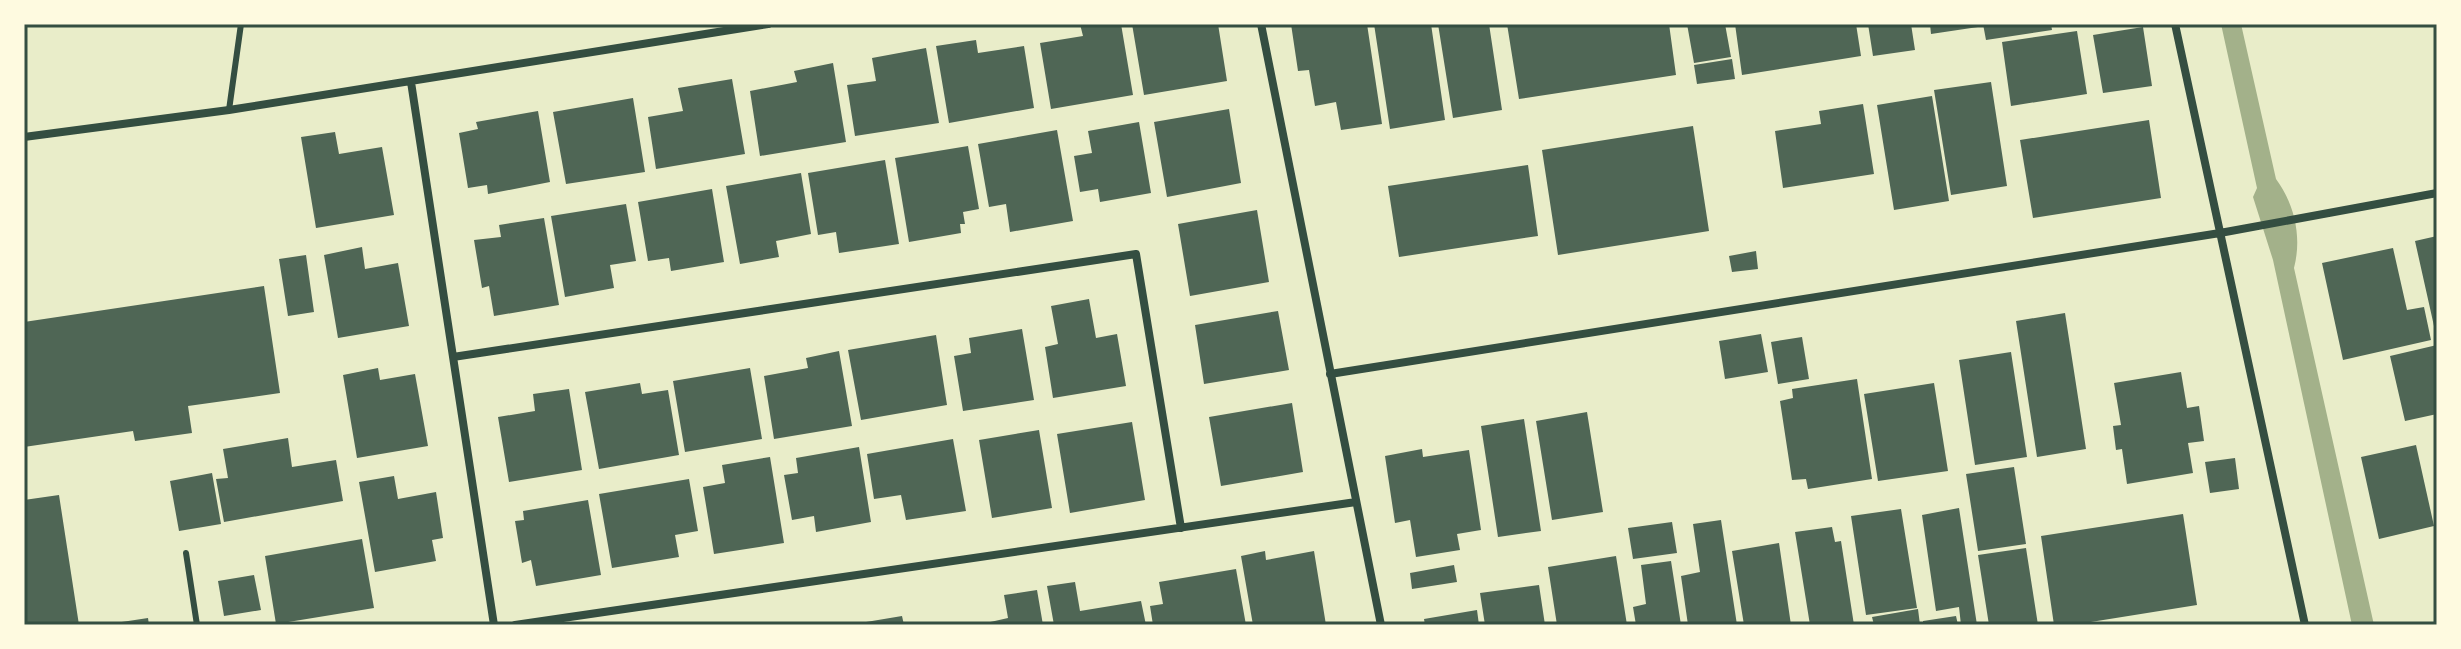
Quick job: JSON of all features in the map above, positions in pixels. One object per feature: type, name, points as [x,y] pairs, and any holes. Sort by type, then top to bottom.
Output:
[{"type":"street","points":[[24,137],[229,110],[768,24]]},
{"type":"street","points":[[1261,24],[1381,625]]},
{"type":"street","points":[[2175,24],[2305,625]]},
{"type":"street","points":[[411,82],[494,625]]},
{"type":"street","points":[[1330,374],[2220,233],[2437,193]]},
{"type":"street","points":[[453,357],[1136,254],[1181,528]]},
{"type":"street","points":[[515,625],[1356,502]]},
{"type":"lane","points":[[229,110],[241,24]]},
{"type":"lane","points":[[186,553],[197,625]]},
{"type":"shaded area","points":[[2221,24],[2241,24],[2276,179],[2292,210],[2297,233],[2294,268],[2374,625],[2352,625],[2273,260],[2253,197],[2257,188]]},
{"type":"building","points":[[1080,24],[1121,24],[1133,95],[1051,109],[1040,43],[1083,36]]},
{"type":"building","points":[[1132,24],[1218,24],[1227,81],[1144,95]]},
{"type":"building","points":[[1291,24],[1367,24],[1382,124],[1341,130],[1336,102],[1315,106],[1309,70],[1298,71]]},
{"type":"building","points":[[1374,24],[1431,24],[1445,120],[1390,129]]},
{"type":"building","points":[[1438,24],[1489,24],[1502,110],[1453,118]]},
{"type":"building","points":[[1507,24],[1669,24],[1676,75],[1519,99]]},
{"type":"building","points":[[1687,24],[1725,24],[1731,57],[1694,63]]},
{"type":"building","points":[[1735,24],[1856,24],[1861,56],[1742,75]]},
{"type":"building","points":[[1868,24],[1911,24],[1915,50],[1873,56]]},
{"type":"building","points":[[1930,24],[1977,24],[1978,27],[1931,34]]},
{"type":"building","points":[[1983,24],[2051,24],[2052,30],[1986,40]]},
{"type":"building","points":[[2143,27],[2152,86],[2103,93],[2093,35]]},
{"type":"building","points":[[2077,31],[2087,94],[2011,106],[2002,42]]},
{"type":"building","points":[[976,40],[978,53],[1024,46],[1034,108],[949,123],[936,46]]},
{"type":"building","points":[[926,48],[939,123],[855,136],[847,85],[876,81],[872,58]]},
{"type":"building","points":[[1732,59],[1735,79],[1697,84],[1694,65]]},
{"type":"building","points":[[833,63],[846,142],[760,156],[750,91],[797,82],[794,71]]},
{"type":"building","points":[[732,79],[745,154],[656,169],[648,117],[683,111],[678,88]]},
{"type":"building","points":[[1991,82],[2007,186],[1951,195],[1934,90]]},
{"type":"building","points":[[1932,96],[1949,201],[1894,210],[1877,105]]},
{"type":"building","points":[[633,98],[645,172],[566,184],[553,112]]},
{"type":"building","points":[[1863,104],[1874,174],[1783,188],[1775,131],[1821,124],[1819,111]]},
{"type":"building","points":[[1229,109],[1241,183],[1167,197],[1154,122]]},
{"type":"building","points":[[538,111],[550,182],[488,194],[487,185],[468,188],[459,133],[478,129],[476,122]]},
{"type":"building","points":[[2149,120],[2161,198],[2033,218],[2020,140]]},
{"type":"building","points":[[1139,122],[1151,193],[1100,202],[1098,189],[1080,192],[1074,156],[1092,153],[1088,131]]},
{"type":"building","points":[[1693,126],[1709,231],[1558,255],[1542,150]]},
{"type":"building","points":[[1057,130],[1073,221],[1010,232],[1006,204],[989,207],[978,144]]},
{"type":"building","points":[[335,132],[339,154],[382,147],[394,215],[316,228],[301,137]]},
{"type":"building","points":[[968,146],[979,209],[963,212],[965,224],[960,224],[961,233],[909,242],[895,158]]},
{"type":"building","points":[[885,160],[899,244],[839,253],[836,232],[818,235],[808,173]]},
{"type":"building","points":[[1528,165],[1538,236],[1399,257],[1388,186]]},
{"type":"building","points":[[801,173],[811,234],[776,241],[779,257],[740,264],[726,186]]},
{"type":"building","points":[[712,189],[724,262],[671,271],[669,258],[648,261],[638,202]]},
{"type":"building","points":[[626,204],[636,261],[610,265],[614,288],[565,297],[551,216]]},
{"type":"building","points":[[1257,210],[1269,282],[1190,296],[1178,224]]},
{"type":"building","points":[[544,218],[559,305],[494,316],[489,286],[482,288],[474,240],[501,237],[499,225]]},
{"type":"building","points":[[2437,236],[2437,334],[2436,335],[2415,241]]},
{"type":"building","points":[[362,247],[365,269],[398,263],[409,326],[338,338],[324,255]]},
{"type":"building","points":[[2393,248],[2407,310],[2424,307],[2431,340],[2343,360],[2322,263]]},
{"type":"building","points":[[1756,251],[1758,269],[1732,272],[1729,256]]},
{"type":"building","points":[[306,255],[314,312],[288,316],[279,259]]},
{"type":"building","points":[[264,286],[280,393],[188,406],[192,433],[135,441],[133,431],[24,447],[24,322]]},
{"type":"building","points":[[1089,299],[1096,338],[1117,334],[1126,386],[1053,398],[1045,347],[1058,344],[1051,306]]},
{"type":"building","points":[[1278,311],[1289,370],[1204,384],[1195,325]]},
{"type":"building","points":[[2065,313],[2086,449],[2037,457],[2016,321]]},
{"type":"building","points":[[1022,329],[1034,400],[963,411],[954,356],[971,353],[969,338]]},
{"type":"building","points":[[1761,334],[1768,372],[1725,379],[1719,341]]},
{"type":"building","points":[[936,335],[947,405],[861,420],[848,350]]},
{"type":"building","points":[[1802,337],[1809,379],[1778,384],[1771,342]]},
{"type":"building","points":[[2437,345],[2437,414],[2405,421],[2390,356]]},
{"type":"building","points":[[839,351],[852,426],[774,439],[764,376],[808,368],[806,358]]},
{"type":"building","points":[[2011,352],[2027,457],[1975,465],[1959,360]]},
{"type":"building","points":[[378,368],[380,380],[415,374],[428,446],[357,458],[343,375]]},
{"type":"building","points":[[750,368],[762,439],[685,452],[673,381]]},
{"type":"building","points":[[2181,372],[2187,408],[2199,406],[2204,441],[2188,443],[2193,473],[2127,484],[2122,449],[2116,450],[2113,426],[2121,425],[2114,383]]},
{"type":"building","points":[[1857,379],[1872,479],[1808,489],[1806,479],[1792,480],[1780,401],[1793,398],[1792,389]]},
{"type":"building","points":[[640,383],[642,394],[668,390],[679,455],[599,469],[585,392]]},
{"type":"building","points":[[1934,383],[1948,471],[1878,481],[1864,394]]},
{"type":"building","points":[[569,389],[582,470],[509,482],[498,417],[535,411],[533,394]]},
{"type":"building","points":[[1292,403],[1303,472],[1221,486],[1209,417]]},
{"type":"building","points":[[1587,412],[1603,512],[1552,520],[1536,421]]},
{"type":"building","points":[[1524,419],[1541,531],[1498,537],[1481,426]]},
{"type":"building","points":[[1132,422],[1145,500],[1070,513],[1057,434]]},
{"type":"building","points":[[1039,430],[1052,508],[992,518],[979,440]]},
{"type":"building","points":[[288,438],[292,467],[336,460],[343,501],[224,522],[216,479],[228,478],[223,449]]},
{"type":"building","points":[[953,439],[966,511],[906,520],[901,495],[874,499],[867,454]]},
{"type":"building","points":[[2416,445],[2434,526],[2379,539],[2361,457]]},
{"type":"building","points":[[859,447],[871,522],[816,532],[814,516],[792,520],[784,475],[798,473],[796,458]]},
{"type":"building","points":[[1422,449],[1423,457],[1469,450],[1481,530],[1457,534],[1460,550],[1416,557],[1410,520],[1395,523],[1385,456]]},
{"type":"building","points":[[770,457],[784,543],[714,554],[703,487],[725,483],[722,465]]},
{"type":"building","points":[[2235,458],[2239,489],[2210,493],[2205,462]]},
{"type":"building","points":[[2014,467],[2026,544],[1978,551],[1966,474]]},
{"type":"building","points":[[212,473],[221,524],[179,531],[170,481]]},
{"type":"building","points":[[394,476],[398,499],[436,492],[443,538],[432,540],[436,561],[375,572],[359,482]]},
{"type":"building","points":[[689,479],[698,531],[675,535],[679,557],[612,568],[599,494]]},
{"type":"building","points":[[59,495],[79,625],[24,625],[24,500]]},
{"type":"building","points":[[588,500],[601,575],[536,586],[531,560],[522,563],[515,521],[524,520],[523,511]]},
{"type":"building","points":[[1959,508],[1977,625],[1961,625],[1959,607],[1936,611],[1922,515]]},
{"type":"building","points":[[1901,509],[1917,608],[1866,615],[1851,516]]},
{"type":"building","points":[[2183,514],[2197,605],[2072,625],[2054,625],[2041,536]]},
{"type":"building","points":[[1721,520],[1737,625],[1688,625],[1681,576],[1700,572],[1693,524]]},
{"type":"building","points":[[1672,522],[1677,553],[1633,559],[1628,528]]},
{"type":"building","points":[[1832,527],[1835,542],[1841,541],[1854,625],[1810,625],[1795,532]]},
{"type":"building","points":[[362,539],[374,608],[276,624],[265,556]]},
{"type":"building","points":[[1779,543],[1791,625],[1744,625],[1732,551]]},
{"type":"building","points":[[2026,548],[2038,625],[1989,625],[1978,555]]},
{"type":"building","points":[[1265,551],[1266,560],[1314,551],[1326,625],[1253,625],[1241,556]]},
{"type":"building","points":[[1616,556],[1627,625],[1557,625],[1548,567]]},
{"type":"building","points":[[1671,561],[1681,625],[1636,625],[1633,607],[1646,604],[1641,565]]},
{"type":"building","points":[[1454,565],[1457,582],[1412,589],[1410,573]]},
{"type":"building","points":[[1236,569],[1246,625],[1153,625],[1150,606],[1163,604],[1159,582]]},
{"type":"building","points":[[254,575],[261,610],[224,616],[218,581]]},
{"type":"building","points":[[1075,582],[1080,611],[1141,601],[1146,625],[1054,625],[1047,586]]},
{"type":"building","points":[[1539,585],[1545,625],[1485,625],[1480,593]]},
{"type":"building","points":[[1037,590],[1043,625],[977,625],[1008,618],[1004,595]]},
{"type":"building","points":[[1918,609],[1920,625],[1874,625],[1872,617]]},
{"type":"building","points":[[1477,610],[1479,625],[1425,625],[1424,619]]},
{"type":"building","points":[[902,616],[904,625],[860,625],[860,623]]},
{"type":"building","points":[[1956,616],[1958,625],[1923,625],[1923,621]]},
{"type":"building","points":[[148,618],[149,625],[115,625],[115,623]]}]
